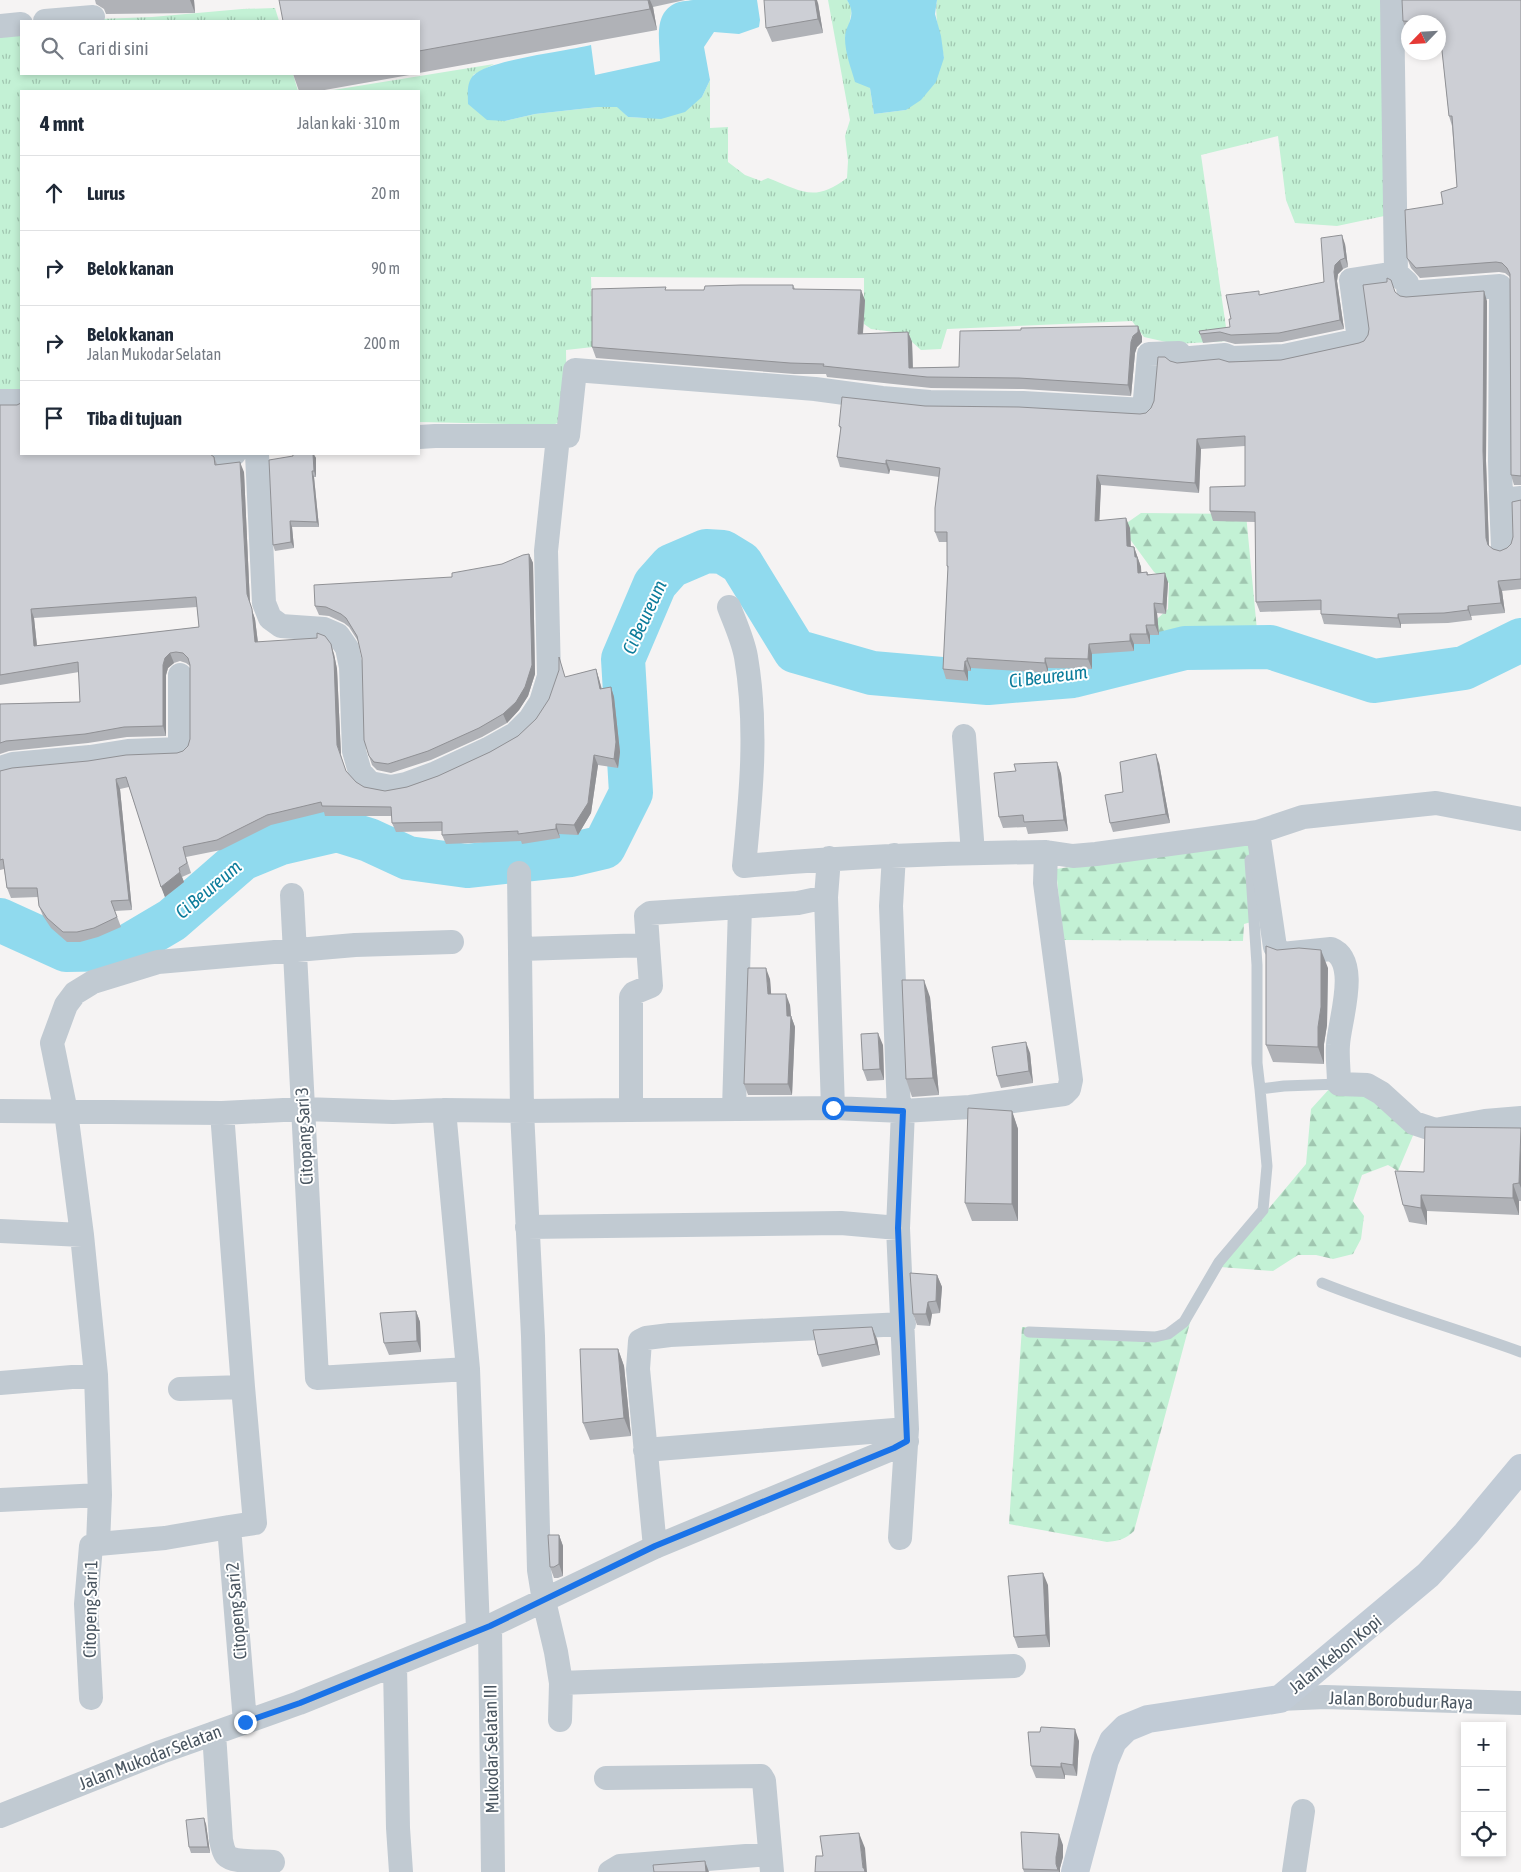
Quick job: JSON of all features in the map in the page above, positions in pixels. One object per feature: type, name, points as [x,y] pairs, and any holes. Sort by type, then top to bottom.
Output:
[{"type":"main road","name":"Jalan Kebon Kopi","points":[[1075,1872],[1105,1760],[1113,1742],[1126,1728],[1148,1718],[1280,1699],[1428,1575],[1466,1534],[1521,1468]]},
{"type":"street","points":[[1392,0],[1396,273],[1407,283],[1409,293],[1500,286],[1500,461],[1511,499],[1503,547]]},
{"type":"street","points":[[55,20],[93,16]]},
{"type":"street","points":[[0,26],[20,24]]},
{"type":"street","points":[[420,437],[568,436],[575,370],[815,389],[930,402],[1023,403],[1144,410],[1149,354],[1179,353],[1179,358],[1225,355],[1232,358],[1284,356],[1359,340],[1351,280],[1396,273]]},
{"type":"street","points":[[0,401],[20,401]]},
{"type":"street","points":[[257,455],[264,603],[270,618],[281,626],[324,629],[338,635],[347,648],[351,667],[354,751],[360,772],[370,783],[391,788],[436,773],[515,734],[530,719],[541,702],[549,676],[546,551],[558,436]]},
{"type":"street","points":[[729,607],[746,655],[752,706],[753,774],[744,866],[829,858],[894,855],[1046,852],[1073,856],[1258,832],[1303,817],[1436,803],[1521,818]]},
{"type":"street","points":[[0,768],[13,764],[90,757],[128,750],[180,748],[180,675]]},
{"type":"street","points":[[964,736],[973,853]]},
{"type":"street","points":[[1258,832],[1275,948],[1282,954],[1331,949],[1341,956],[1347,975],[1344,1015],[1338,1044],[1339,1084],[1367,1085],[1381,1093],[1414,1123],[1435,1130],[1485,1121],[1521,1118]]},
{"type":"street","points":[[0,1111],[222,1113],[303,1109],[393,1112],[444,1110],[833,1108],[901,1111],[970,1107],[1064,1094],[1069,1089],[1071,1080],[1045,883],[1046,852]]},
{"type":"street","points":[[894,855],[891,906],[901,1111],[898,1228],[904,1324],[907,1435],[900,1538]]},
{"type":"street","points":[[829,858],[826,897],[833,1108]]},
{"type":"street","points":[[518,873],[521,949],[522,1111],[534,1336],[539,1570],[561,1684],[560,1720]]},
{"type":"street","name":"Citopang Sari 3","points":[[292,895],[317,1378],[468,1369]]},
{"type":"street","points":[[631,1110],[631,997],[634,993],[651,986],[646,916],[650,913],[798,903],[826,897]]},
{"type":"street","points":[[734,1109],[740,907]]},
{"type":"street","name":"Citopeng Sari 1","points":[[91,1698],[86,1604],[91,1546],[98,1544],[100,1495],[96,1375],[82,1235],[66,1112],[52,1043],[66,1005],[75,993],[92,982],[158,962],[355,945],[452,942]]},
{"type":"street","points":[[521,949],[648,945]]},
{"type":"street","name":"Mukodar Selatan III","points":[[444,1110],[468,1369],[484,1628],[493,1872]]},
{"type":"street","points":[[98,1544],[165,1538],[255,1523],[222,1113]]},
{"type":"street","points":[[527,1227],[841,1223],[898,1228]]},
{"type":"street","points":[[0,1231],[82,1235]]},
{"type":"street","points":[[655,1546],[638,1369],[639,1344],[642,1339],[670,1335],[904,1324]]},
{"type":"street","points":[[0,1383],[96,1375]]},
{"type":"street","points":[[180,1390],[243,1387]]},
{"type":"street","points":[[645,1450],[907,1435]]},
{"type":"street","name":"Jalan Mukodar Selatan","points":[[0,1816],[161,1752],[300,1703],[484,1628],[544,1601],[655,1546],[894,1448],[907,1435]]},
{"type":"street","points":[[0,1500],[100,1495]]},
{"type":"street","name":"Citopeng Sari 2","points":[[229,1527],[245,1722]]},
{"type":"street","points":[[395,1665],[401,1872]]},
{"type":"street","points":[[561,1684],[1014,1666]]},
{"type":"street","name":"Jalan Borobudur Raya","points":[[1280,1699],[1325,1697],[1521,1703]]},
{"type":"street","points":[[214,1733],[223,1849],[232,1860],[273,1862]]},
{"type":"street","points":[[606,1778],[761,1776],[764,1781],[771,1863],[620,1866],[610,1872]]},
{"type":"street","points":[[1294,1872],[1303,1811]]},
{"type":"lane","points":[[1029,1332],[1155,1337],[1168,1334],[1184,1322],[1220,1262],[1263,1210],[1267,1166],[1257,1063],[1257,965],[1250,860]]},
{"type":"lane","points":[[1260,1089],[1339,1084]]},
{"type":"lane","points":[[1322,1283],[1521,1352]]},
{"type":"green space","points":[[828,0],[847,0],[852,8],[845,37],[870,88],[874,114],[906,110],[944,58],[937,22],[937,0],[1390,0],[1389,215],[1337,226],[1295,223],[1286,200],[1278,136],[1201,155],[1228,341],[1175,344],[1144,337],[1132,321],[947,329],[941,349],[921,350],[902,333],[871,329],[864,324],[864,278],[591,277],[593,347],[566,350],[567,420],[552,425],[420,422],[420,90],[333,90],[494,64],[473,75],[505,121],[535,114],[598,107],[618,107],[628,117],[644,118],[702,97],[710,80],[710,128],[728,127],[728,162],[745,175],[761,181],[768,178],[808,192],[826,190],[847,178],[848,161],[845,136],[850,120]]},
{"type":"green space","points":[[275,8],[279,20],[72,20],[152,17]]},
{"type":"green space","points":[[20,23],[20,75],[293,75],[298,90],[20,90],[20,393],[0,391],[0,25]]},
{"type":"green space","points":[[1141,513],[1246,514],[1258,641],[1166,660],[1097,670],[1053,662],[1148,627],[1168,609],[1169,583],[1154,572],[1121,527]]},
{"type":"green space","points":[[1256,840],[1262,919],[1244,924],[1243,941],[1063,940],[1056,869]]},
{"type":"green space","points":[[1331,1087],[1377,1087],[1420,1119],[1398,1171],[1388,1165],[1362,1175],[1353,1201],[1364,1216],[1361,1239],[1353,1254],[1333,1259],[1316,1255],[1298,1255],[1273,1271],[1220,1267],[1306,1164],[1311,1109]]},
{"type":"green space","points":[[1191,1319],[1134,1531],[1122,1539],[1107,1542],[1009,1524],[1022,1327],[1152,1332],[1175,1330]]},
{"type":"water","points":[[693,0],[757,0],[760,20],[759,27],[739,34],[714,32],[704,47],[710,80],[702,97],[685,112],[661,119],[628,117],[617,107],[598,107],[535,114],[505,121],[487,120],[468,104],[471,78],[482,70],[511,60],[591,45],[595,75],[660,61],[659,30],[663,15],[674,4]]},
{"type":"water","points":[[847,0],[937,0],[935,14],[944,58],[936,82],[921,100],[906,110],[874,114],[870,88],[855,82],[845,44],[851,16]]},
{"type":"building","points":[[279,0],[648,0],[650,9],[420,51],[420,20],[283,20]]},
{"type":"building","points":[[764,0],[815,0],[818,19],[766,28]]},
{"type":"building","points":[[1402,0],[1521,0],[1521,476],[1511,475],[1510,274],[1507,268],[1502,263],[1496,262],[1416,268],[1407,258],[1405,210],[1443,204],[1441,192],[1457,187],[1452,116],[1449,116],[1443,60],[1446,60],[1446,15],[1403,15]]},
{"type":"building","points":[[1342,235],[1345,258],[1335,265],[1334,272],[1340,320],[1279,333],[1231,335],[1220,332],[1200,334],[1199,331],[1230,327],[1229,319],[1231,319],[1226,295],[1259,291],[1259,295],[1324,282],[1321,238]]},
{"type":"building","points":[[1387,278],[1391,280],[1395,292],[1400,296],[1406,297],[1484,291],[1483,451],[1486,538],[1488,545],[1493,549],[1500,551],[1511,544],[1513,537],[1512,502],[1521,500],[1521,579],[1498,581],[1501,603],[1468,606],[1468,610],[1444,613],[1398,614],[1398,618],[1321,614],[1321,600],[1256,602],[1255,512],[1210,511],[1210,487],[1245,486],[1245,436],[1197,439],[1195,483],[1097,475],[1095,521],[1126,518],[1127,546],[1134,547],[1138,573],[1147,572],[1147,575],[1165,573],[1163,604],[1154,603],[1155,625],[1146,625],[1147,634],[1130,634],[1130,641],[1089,644],[1088,659],[1045,658],[1045,663],[967,658],[964,671],[943,669],[948,566],[947,532],[935,532],[935,508],[940,468],[886,460],[886,464],[837,457],[842,397],[925,406],[1019,407],[1146,413],[1154,401],[1158,357],[1165,357],[1177,363],[1219,359],[1229,362],[1281,360],[1364,341],[1369,329],[1363,285],[1387,282]]},
{"type":"building","points":[[793,285],[793,289],[861,290],[858,334],[908,332],[909,368],[959,367],[960,331],[1138,326],[1138,332],[1133,336],[1131,342],[1128,385],[1019,378],[927,377],[823,366],[824,364],[592,347],[592,289],[666,287],[665,290],[704,290],[705,286]]},
{"type":"building","points":[[20,404],[20,455],[211,455],[214,457],[215,465],[240,462],[247,594],[252,609],[255,642],[317,638],[317,633],[325,636],[331,644],[334,659],[337,745],[346,771],[356,782],[364,787],[385,791],[407,787],[438,776],[490,752],[518,736],[536,719],[549,699],[559,670],[559,657],[565,677],[596,669],[600,689],[611,687],[616,742],[614,759],[594,755],[588,803],[574,825],[556,824],[556,829],[518,834],[518,831],[442,835],[442,822],[392,823],[391,807],[322,806],[321,802],[267,815],[217,840],[183,847],[187,863],[179,868],[180,872],[161,887],[126,777],[116,779],[129,900],[111,901],[117,917],[94,928],[77,932],[63,932],[47,918],[39,906],[37,888],[7,888],[3,859],[0,860],[0,771],[126,755],[177,753],[183,751],[188,746],[190,739],[190,665],[188,658],[183,653],[170,653],[165,658],[163,665],[163,726],[124,727],[85,734],[0,743],[0,704],[80,702],[78,662],[0,675],[0,405]],"holes":[[[196,597],[199,627],[34,646],[31,609]]]},
{"type":"building","points":[[313,455],[314,471],[312,471],[317,522],[290,521],[291,542],[273,545],[269,460]]},
{"type":"building","points":[[529,554],[532,665],[525,687],[516,702],[503,714],[479,728],[428,751],[388,764],[374,762],[369,756],[364,740],[362,658],[357,636],[346,618],[341,614],[326,607],[315,606],[314,585],[452,577],[452,573],[502,564]]},
{"type":"building","points":[[1156,754],[1166,814],[1110,823],[1105,795],[1123,792],[1120,762]]},
{"type":"building","points":[[1057,762],[1064,820],[1024,822],[1023,815],[999,817],[994,773],[1016,771],[1014,764]]},
{"type":"building","points":[[1266,946],[1277,950],[1299,948],[1321,950],[1321,1007],[1318,1047],[1266,1045]]},
{"type":"building","points":[[748,968],[766,968],[768,994],[786,994],[787,1016],[791,1016],[788,1084],[744,1084]]},
{"type":"building","points":[[902,980],[924,980],[933,1078],[906,1079]]},
{"type":"building","points":[[878,1033],[880,1069],[863,1070],[861,1034]]},
{"type":"building","points":[[1026,1042],[1029,1071],[997,1076],[992,1047]]},
{"type":"building","points":[[968,1108],[1012,1111],[1012,1204],[965,1203]]},
{"type":"building","points":[[1425,1127],[1521,1128],[1519,1183],[1513,1184],[1513,1198],[1421,1195],[1421,1208],[1403,1205],[1395,1171],[1424,1172]]},
{"type":"building","points":[[910,1273],[937,1275],[936,1301],[928,1302],[926,1314],[913,1314]]},
{"type":"building","points":[[416,1311],[417,1341],[384,1343],[380,1313]]},
{"type":"building","points":[[872,1327],[876,1344],[818,1355],[813,1330]]},
{"type":"building","points":[[580,1349],[618,1349],[624,1418],[583,1423]]},
{"type":"building","points":[[548,1535],[559,1535],[559,1564],[554,1567],[550,1567]]},
{"type":"building","points":[[1043,1573],[1046,1635],[1014,1637],[1008,1576]]},
{"type":"building","points":[[1041,1727],[1075,1729],[1073,1765],[1061,1763],[1061,1767],[1031,1766],[1028,1732],[1040,1732]]},
{"type":"building","points":[[204,1818],[208,1847],[189,1847],[186,1820]]},
{"type":"building","points":[[1021,1832],[1059,1834],[1056,1857],[1058,1870],[1023,1869]]},
{"type":"building","points":[[859,1833],[865,1872],[815,1872],[816,1856],[823,1856],[820,1836]]},
{"type":"building","points":[[705,1861],[706,1872],[654,1872],[653,1865]]},
{"type":"waterway","name":"Ci Beureum","points":[[0,920],[66,950],[123,949],[172,920],[242,859],[281,843],[337,830],[369,840],[408,858],[467,866],[570,855],[604,847],[631,793],[623,659],[655,584],[671,566],[706,551],[723,552],[741,563],[795,651],[872,673],[988,683],[1073,676],[1185,648],[1270,647],[1374,681],[1464,668],[1521,640]]},
{"type":"route","points":[[245,1722],[300,1703],[490,1626],[655,1546],[907,1441],[904,1324],[898,1228],[903,1111],[833,1108]]}]
